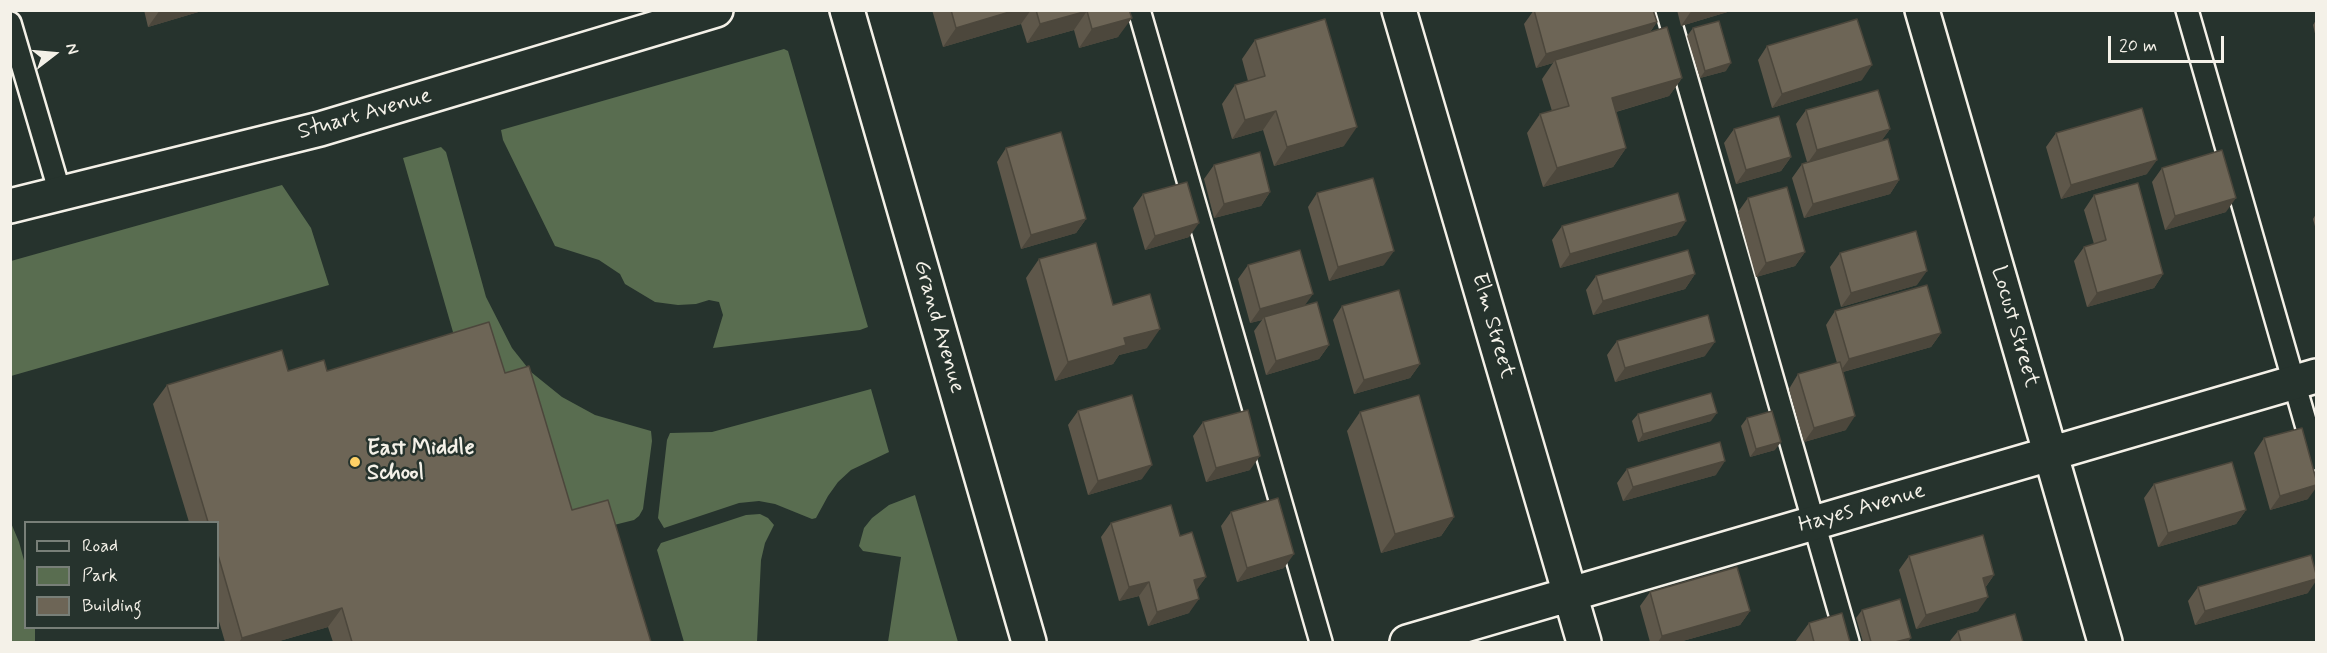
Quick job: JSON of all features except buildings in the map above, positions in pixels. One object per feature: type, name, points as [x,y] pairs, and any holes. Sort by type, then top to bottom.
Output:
[{"type":"street","name":"Stuart Avenue","points":[[10,206],[320,129],[716,10]]},
{"type":"street","name":"Grand Avenue","points":[[847,10],[1029,642]]},
{"type":"street","name":"Elm Street","points":[[1399,10],[1584,642]]},
{"type":"street","name":"Locust Street","points":[[1922,10],[2105,642]]},
{"type":"street","name":"Hayes Avenue","points":[[1407,642],[2305,379]]},
{"type":"lane","points":[[1139,10],[1321,642]]},
{"type":"lane","points":[[1667,10],[1848,642]]},
{"type":"lane","points":[[2187,10],[2305,379],[2316,459]]},
{"type":"lane","points":[[10,23],[60,192]]},
{"type":"green space","points":[[784,49],[788,51],[868,327],[860,330],[713,348],[723,315],[719,302],[709,300],[696,304],[678,305],[655,302],[625,284],[620,274],[599,260],[555,246],[503,140],[501,130]]},
{"type":"green space","points":[[441,147],[446,152],[486,297],[512,348],[531,372],[562,397],[595,415],[651,431],[652,441],[643,509],[634,520],[598,529],[559,529],[455,339],[403,158]]},
{"type":"green space","points":[[282,185],[311,228],[329,285],[11,376],[11,261]]},
{"type":"green space","points":[[871,389],[889,452],[851,470],[838,482],[816,518],[812,519],[775,504],[759,501],[739,503],[664,528],[658,518],[667,440],[670,433],[712,432]]},
{"type":"green space","points":[[915,495],[958,642],[888,642],[901,557],[863,551],[859,546],[864,528],[872,518],[889,505]]},
{"type":"green space","points":[[760,514],[774,525],[765,543],[761,560],[757,642],[684,642],[657,550],[661,543],[746,515]]},
{"type":"green space","points":[[11,523],[24,560],[24,629],[35,629],[35,642],[11,642]]},
{"type":"place","name":"East Middle School","points":[[355,462]]}]
